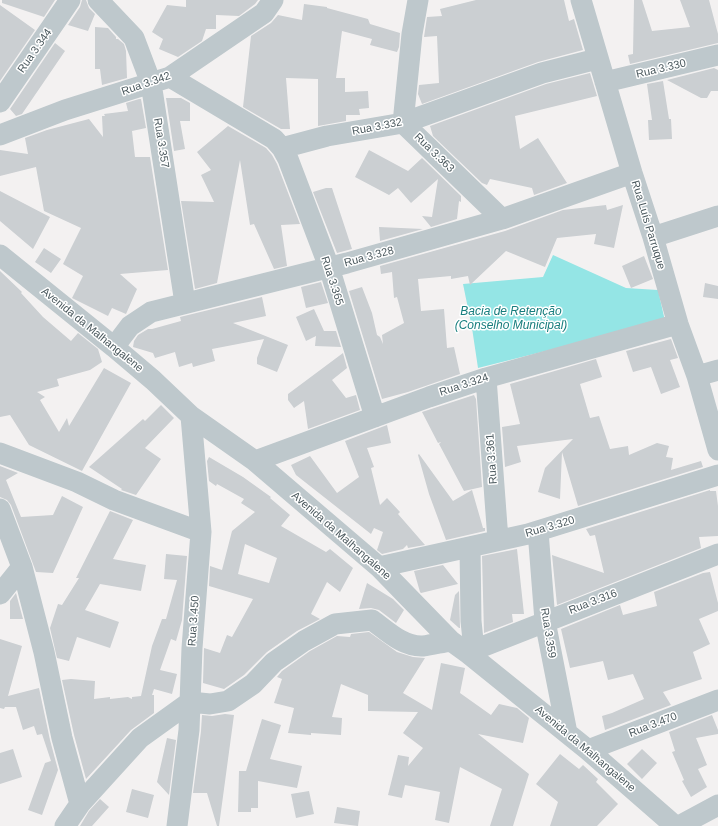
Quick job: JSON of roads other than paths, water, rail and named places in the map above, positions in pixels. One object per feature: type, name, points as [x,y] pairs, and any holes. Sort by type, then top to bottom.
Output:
[{"type":"street","name":"Rua 3.344","points":[[0,102],[70,0]]},
{"type":"street","name":"Rua 3.357","points":[[98,0],[134,38],[161,80],[185,303]]},
{"type":"street","name":"Rua 3.342","points":[[0,135],[65,110],[161,80],[264,13],[273,0]]},
{"type":"street","points":[[403,123],[412,34],[418,0]]},
{"type":"street","name":"Rua Luís Parruque","points":[[581,0],[597,60],[653,237],[678,324],[697,376],[718,450]]},
{"type":"street","name":"Rua 3.330","points":[[605,82],[718,55]]},
{"type":"street","name":"Rua 3.332","points":[[282,148],[327,136],[403,123],[542,73],[597,60]]},
{"type":"street","points":[[161,80],[274,139],[282,148]]},
{"type":"street","name":"Rua 3.363","points":[[403,123],[502,220]]},
{"type":"street","name":"Rua 3.365","points":[[282,148],[288,159],[329,267],[375,417]]},
{"type":"street","name":"Rua 3.328","points":[[114,346],[130,326],[151,312],[329,267],[502,220],[632,172]]},
{"type":"street","points":[[653,237],[718,216]]},
{"type":"street","name":"Avenida da Malhangalene","points":[[0,255],[114,346],[191,416],[254,461],[379,567],[451,640],[472,652],[676,826]]},
{"type":"street","name":"Rua 3.324","points":[[254,461],[428,397],[486,378],[678,324]]},
{"type":"street","points":[[697,376],[718,370]]},
{"type":"street","name":"Rua 3.361","points":[[486,378],[498,540]]},
{"type":"street","name":"Rua 3.450","points":[[177,826],[188,730],[192,648],[201,532],[191,416]]},
{"type":"street","points":[[0,453],[77,482],[114,500],[201,532]]},
{"type":"street","name":"Rua 3.320","points":[[379,567],[538,531],[677,487],[718,476]]},
{"type":"street","points":[[0,509],[22,567],[44,652],[62,738],[80,804]]},
{"type":"street","name":"Rua 3.359","points":[[538,531],[545,621],[567,733]]},
{"type":"street","points":[[470,547],[472,652]]},
{"type":"street","name":"Rua 3.316","points":[[472,652],[545,621],[718,554]]},
{"type":"street","points":[[0,594],[22,567]]},
{"type":"street","points":[[65,826],[80,804],[140,738],[190,702],[210,704],[228,701],[253,684],[274,662],[304,641],[335,624],[372,620],[398,640],[422,646],[451,640]]},
{"type":"street","name":"Rua 3.470","points":[[588,750],[718,700]]},
{"type":"street","points":[[679,826],[718,805]]},
{"type":"water","name":"Bacia de Retenção (Conselho Municipal)","points":[[553,255],[626,288],[658,290],[665,321],[478,368],[463,284],[543,277]]}]
